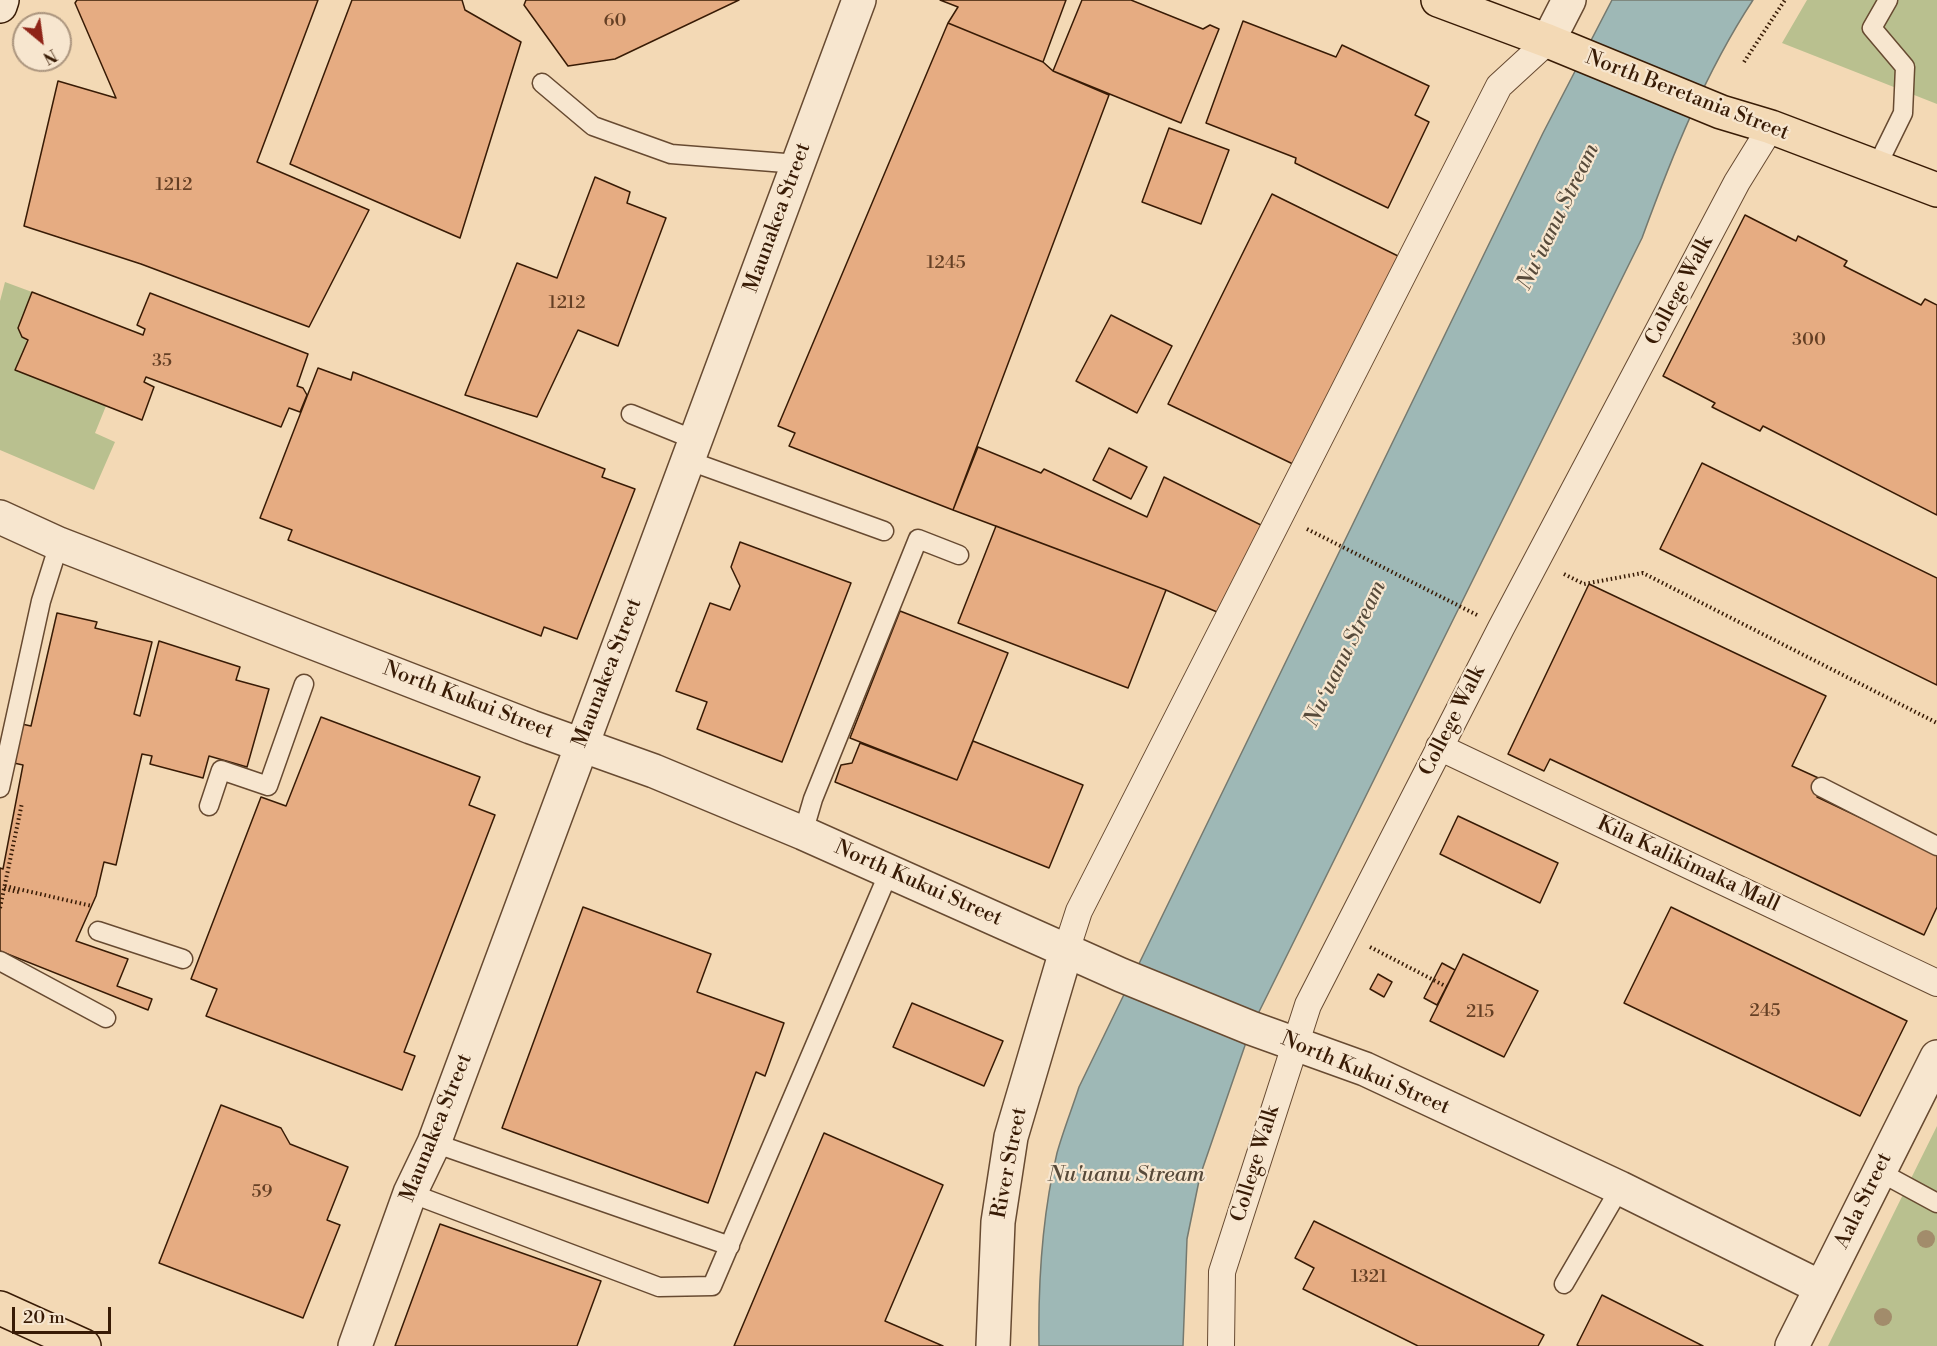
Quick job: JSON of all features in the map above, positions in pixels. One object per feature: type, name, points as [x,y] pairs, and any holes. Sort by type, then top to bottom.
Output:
[{"type":"main road","name":"North Beretania Street","points":[[1438,0],[1548,41],[1721,112],[1771,127],[1937,190]]},
{"type":"main road","points":[[0,1308],[84,1346]]},
{"type":"street","points":[[0,6],[2,0]]},
{"type":"street","name":"Maunakea Street","points":[[356,1346],[410,1193],[434,1143],[859,0]]},
{"type":"street","points":[[1066,951],[1085,901],[1499,86],[1548,41],[1569,0]]},
{"type":"street","name":"College Walk","points":[[1221,1346],[1222,1272],[1294,1042],[1308,1005],[1537,559],[1737,182],[1771,127]]},
{"type":"street","name":"North Kukui Street","points":[[0,517],[59,544],[531,727],[582,743],[803,833],[1121,975],[1251,1028],[1365,1069],[1620,1188],[1820,1287]]},
{"type":"street","name":"Kila Kalikimaka Mall","points":[[1439,747],[1937,983]]},
{"type":"street","name":"River Street","points":[[993,1346],[998,1222],[1011,1137],[1066,951]]},
{"type":"street","name":"Aala Street","points":[[1792,1346],[1937,1057]]},
{"type":"lane","points":[[1876,168],[1904,113],[1905,68],[1872,28],[1888,0]]},
{"type":"lane","points":[[542,83],[593,126],[671,154],[798,164]]},
{"type":"lane","points":[[631,414],[691,450],[884,531]]},
{"type":"lane","points":[[803,833],[813,799],[918,539],[959,555]]},
{"type":"lane","points":[[0,788],[41,601],[59,544]]},
{"type":"lane","points":[[209,806],[221,770],[268,786],[304,684]]},
{"type":"lane","points":[[1821,787],[1937,846]]},
{"type":"lane","points":[[410,1193],[659,1287],[712,1286],[889,872]]},
{"type":"lane","points":[[98,931],[183,959]]},
{"type":"lane","points":[[0,961],[106,1018]]},
{"type":"lane","points":[[434,1143],[730,1246]]},
{"type":"lane","points":[[1878,1171],[1937,1203]]},
{"type":"lane","points":[[1564,1284],[1620,1188]]},
{"type":"path","points":[[1744,62],[1785,0]]},
{"type":"path","points":[[1333,544],[1468,610]]},
{"type":"path","points":[[1537,559],[1584,584],[1643,573],[1937,723]]},
{"type":"path","points":[[5,886],[16,893]]},
{"type":"path","points":[[0,908],[5,886]]},
{"type":"path","points":[[5,886],[92,906]]},
{"type":"path","points":[[1344,933],[1447,987]]},
{"type":"green space","points":[[1807,0],[1937,0],[1937,104],[1782,43]]},
{"type":"green space","points":[[5,282],[32,292],[18,328],[22,337],[106,406],[95,433],[115,442],[94,490],[0,450],[0,301]]},
{"type":"green space","points":[[1937,1126],[1937,1346],[1828,1346]]},
{"type":"water","name":"Nu'uanu Stream","points":[[1612,0],[1753,0],[1705,86],[1665,176],[1642,238],[1251,1028],[1200,1176],[1187,1239],[1183,1346],[1039,1346],[1040,1273],[1044,1225],[1057,1153],[1079,1087],[1543,133]]},
{"type":"building","points":[[77,0],[318,0],[257,162],[369,210],[309,327],[141,264],[24,226],[58,81],[116,98],[75,3]]},
{"type":"building","points":[[352,0],[462,0],[465,10],[521,42],[460,238],[290,164]]},
{"type":"building","points":[[526,0],[739,0],[615,59],[568,66],[524,5]]},
{"type":"building","points":[[940,0],[1066,0],[1043,62],[948,23],[958,7]]},
{"type":"building","points":[[1082,0],[1131,0],[1203,29],[1210,25],[1219,29],[1181,123],[1053,71]]},
{"type":"building","points":[[1243,21],[1336,57],[1342,45],[1429,86],[1415,115],[1429,122],[1388,208],[1295,163],[1296,158],[1206,123]]},
{"type":"building","points":[[948,23],[1043,62],[1053,71],[1109,95],[953,510],[789,446],[795,433],[778,426]]},
{"type":"building","points":[[1169,128],[1229,150],[1201,224],[1142,202]]},
{"type":"building","points":[[595,177],[630,192],[627,203],[666,218],[618,346],[578,330],[537,417],[465,395],[517,263],[557,278]]},
{"type":"building","points":[[1272,194],[1398,256],[1295,465],[1168,404]]},
{"type":"building","points":[[1745,215],[1796,241],[1798,236],[1847,261],[1844,266],[1921,305],[1925,299],[1937,305],[1937,515],[1763,426],[1760,431],[1712,407],[1715,403],[1663,376]]},
{"type":"building","points":[[32,292],[143,335],[145,329],[137,325],[150,293],[308,354],[297,386],[303,388],[307,395],[300,412],[289,408],[281,427],[146,377],[144,382],[154,387],[142,420],[15,370],[28,340],[22,337],[18,328]]},
{"type":"building","points":[[1111,315],[1172,346],[1137,413],[1076,381]]},
{"type":"building","points":[[318,368],[351,380],[353,372],[605,469],[602,477],[635,489],[577,639],[544,627],[541,636],[288,540],[292,530],[260,518]]},
{"type":"building","points":[[978,447],[1041,473],[1044,469],[1147,517],[1164,477],[1267,528],[1224,615],[1166,590],[953,510]]},
{"type":"building","points":[[1109,448],[1147,467],[1131,499],[1093,480]]},
{"type":"building","points":[[1702,463],[1937,578],[1937,685],[1660,549]]},
{"type":"building","points":[[996,526],[1166,590],[1128,688],[958,623]]},
{"type":"building","points":[[740,542],[851,583],[782,762],[697,729],[707,702],[676,691],[710,603],[730,610],[740,586],[731,567]]},
{"type":"building","points":[[1589,584],[1826,696],[1792,766],[1825,781],[1817,797],[1937,854],[1937,907],[1924,935],[1550,759],[1544,771],[1508,754]]},
{"type":"building","points":[[900,611],[1008,653],[957,780],[850,738]]},
{"type":"building","points":[[57,613],[97,622],[95,628],[152,642],[134,714],[140,716],[159,641],[240,667],[236,680],[269,689],[247,767],[209,756],[203,778],[150,764],[152,756],[142,754],[116,865],[104,862],[96,896],[76,941],[128,959],[117,986],[152,999],[148,1010],[0,951],[0,868],[3,869],[23,765],[9,762],[17,723],[31,726]]},
{"type":"building","points":[[321,717],[480,777],[469,805],[495,815],[404,1052],[415,1056],[402,1090],[206,1016],[217,989],[191,979],[261,797],[286,806]]},
{"type":"building","points":[[973,741],[1083,785],[1049,868],[835,782],[841,765],[852,763],[860,743],[957,780]]},
{"type":"building","points":[[1458,816],[1558,863],[1540,903],[1440,854]]},
{"type":"building","points":[[583,907],[711,954],[697,992],[784,1023],[765,1076],[756,1072],[708,1203],[502,1128]]},
{"type":"building","points":[[1671,907],[1907,1021],[1860,1116],[1624,1003]]},
{"type":"building","points":[[1463,954],[1538,991],[1504,1057],[1430,1021]]},
{"type":"building","points":[[1442,963],[1455,970],[1437,1005],[1424,998]]},
{"type":"building","points":[[1378,974],[1392,982],[1384,997],[1370,989]]},
{"type":"building","points":[[912,1003],[1003,1041],[984,1086],[893,1047]]},
{"type":"building","points":[[221,1105],[281,1128],[290,1144],[348,1167],[327,1220],[340,1225],[303,1318],[159,1263]]},
{"type":"building","points":[[824,1133],[943,1185],[885,1321],[943,1346],[734,1346]]},
{"type":"building","points":[[1314,1221],[1544,1335],[1538,1346],[1418,1346],[1303,1289],[1314,1268],[1295,1258]]},
{"type":"building","points":[[440,1224],[601,1281],[577,1346],[395,1346]]},
{"type":"building","points":[[1602,1295],[1703,1346],[1577,1345]]},
{"type":"water label","name":"Nuʻuanu Stream","points":[[1559,217]]},
{"type":"water label","name":"Nuʻuanu Stream","points":[[1346,654]]}]
